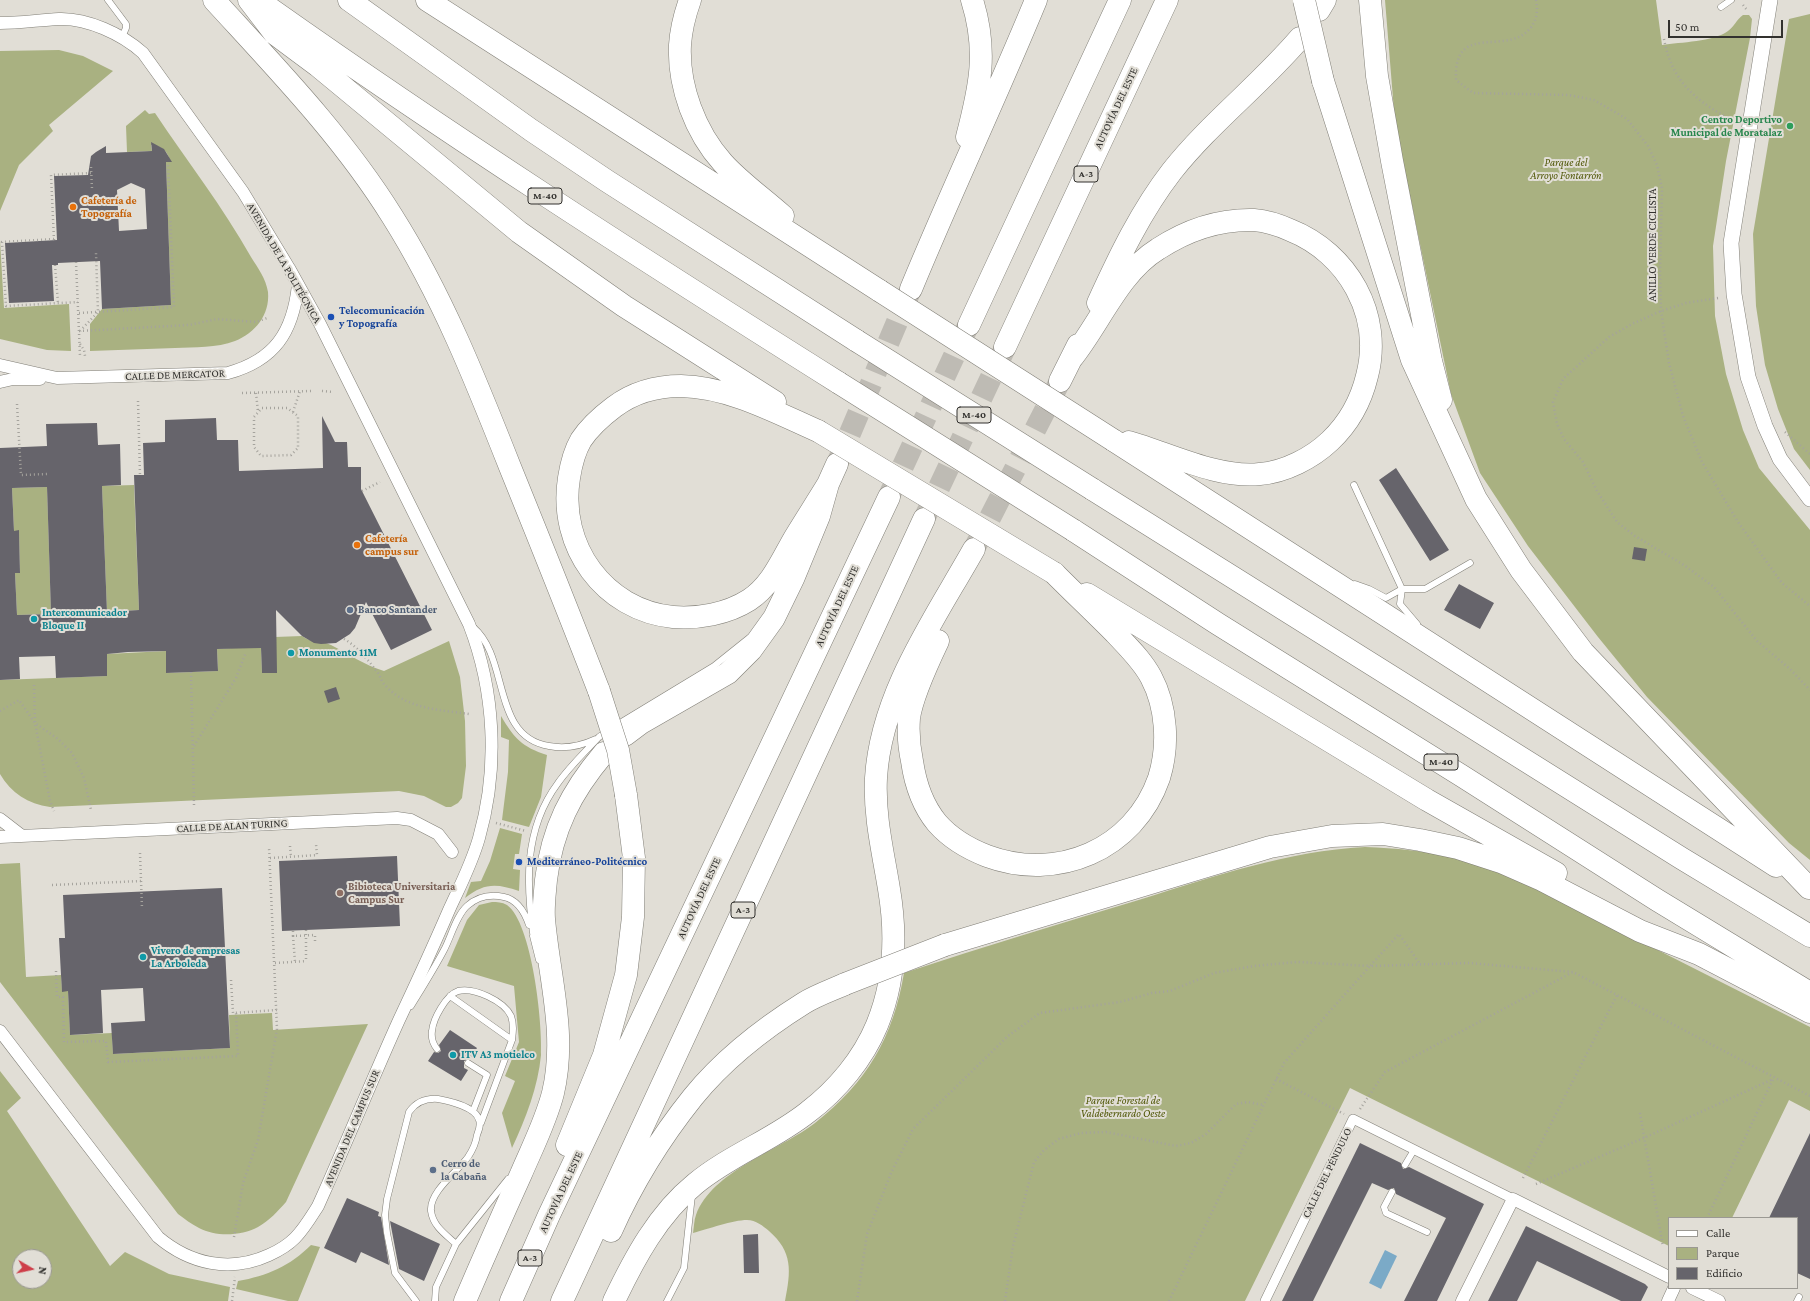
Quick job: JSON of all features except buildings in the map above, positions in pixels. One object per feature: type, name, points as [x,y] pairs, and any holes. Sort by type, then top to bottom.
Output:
[{"type":"highway","points":[[214,0],[291,84],[347,152],[392,215],[421,265],[452,327],[487,408],[599,690],[618,750],[626,795],[634,858],[633,917],[626,975],[604,1055],[565,1150],[549,1215]]},
{"type":"highway","points":[[250,0],[274,34],[318,66],[519,232],[624,306],[766,396],[818,431],[1427,800],[1646,921],[1699,954],[1810,1012]]},
{"type":"highway","name":"M-40","points":[[258,0],[337,57],[603,234],[1073,530],[1224,628],[1462,776],[1657,900],[1810,993]]},
{"type":"highway","name":"M-40","points":[[349,0],[531,130],[601,177],[1092,489],[1667,849],[1810,936]]},
{"type":"highway","points":[[427,0],[1316,572],[1708,821],[1810,888]]},
{"type":"highway","points":[[690,0],[685,15],[680,44],[681,73],[688,101],[701,132],[722,163],[783,216],[821,243],[880,291]]},
{"type":"highway","points":[[940,218],[962,153],[978,93],[982,69],[978,18],[972,0]]},
{"type":"highway","points":[[911,289],[940,218],[993,104],[1036,0]]},
{"type":"highway","points":[[969,325],[1120,0]]},
{"type":"highway","name":"AUTOVÍA DEL ESTE","points":[[1005,347],[1167,0]]},
{"type":"highway","points":[[1370,0],[1377,76],[1431,361],[1446,416],[1476,499]]},
{"type":"highway","points":[[1316,3],[1323,81],[1412,360],[1476,499],[1521,570],[1583,652],[1810,888]]},
{"type":"highway","points":[[1060,381],[1115,265],[1152,199],[1173,171],[1205,135],[1278,64],[1300,38]]},
{"type":"highway","points":[[1072,358],[1135,269],[1156,250],[1180,236],[1205,226],[1230,221],[1255,220],[1278,225],[1319,244],[1338,262],[1352,281],[1363,301],[1369,323],[1371,344],[1369,367],[1364,389],[1353,413],[1337,434],[1320,450],[1302,461],[1260,474],[1237,474],[1186,462],[1128,442],[1113,440]]},
{"type":"highway","points":[[818,431],[752,402],[705,389],[682,386],[657,387],[635,394],[603,415],[581,440],[572,463],[567,489],[569,522],[578,550],[598,580],[619,599],[641,610],[654,614],[687,618],[716,614],[749,600],[776,574],[796,536],[828,484]]},
{"type":"highway","points":[[624,735],[641,723],[728,673],[751,650],[774,618],[793,579],[820,516],[828,484],[836,464]]},
{"type":"highway","name":"AUTOVÍA DEL ESTE","points":[[511,1301],[549,1215],[889,497]]},
{"type":"highway","name":"A-3","points":[[562,1301],[924,518]]},
{"type":"highway","points":[[614,1301],[626,1276],[654,1229],[693,1185],[734,1156],[808,1113],[833,1090],[860,1057],[876,1027],[886,1000],[894,962],[890,891],[879,833],[876,806],[879,753],[893,701],[905,673],[974,550],[950,614],[926,666],[910,716],[909,748],[914,777],[924,800],[937,822],[954,839],[973,850],[1018,864],[1057,864],[1078,859],[1098,851],[1118,837],[1145,806],[1158,781],[1164,752],[1165,731],[1162,707],[1151,678],[1136,655],[1054,573]]},
{"type":"highway","points":[[465,1301],[531,1150],[553,1092],[559,1037],[557,1007],[544,918],[548,864],[552,843],[565,809],[602,745]]},
{"type":"highway","points":[[578,1301],[623,1206],[654,1152],[693,1097],[720,1068],[748,1043],[805,1002],[845,984],[945,945],[1270,847],[1332,836],[1383,834],[1451,847],[1501,862],[1542,880],[1640,931],[1699,954]]},
{"type":"street","points":[[1770,0],[1731,243],[1734,294],[1740,338],[1748,377],[1765,426],[1780,459],[1810,500]]},
{"type":"street","name":"AVENIDA DE LA POLITÉCNICA","points":[[0,23],[59,19],[75,20],[122,37],[143,53],[203,136],[258,217],[298,285],[320,324],[469,624]]},
{"type":"street","name":"CALLE DE MERCATOR","points":[[0,365],[57,378],[228,373],[245,369],[272,351],[284,336],[294,312],[298,285]]},
{"type":"street","points":[[0,382],[13,379],[57,378]]},
{"type":"street","name":"AVENIDA DEL CAMPUS SUR","points":[[0,1031],[158,1237],[172,1249],[190,1258],[214,1264],[235,1264],[262,1258],[294,1240],[318,1206],[385,1051],[470,863],[484,820],[491,764],[492,726],[488,690],[477,646],[469,624]]},
{"type":"street","name":"CALLE DE ALAN TURING","points":[[0,837],[397,818],[411,820],[438,834],[452,852]]},
{"type":"street","points":[[0,820],[22,836]]},
{"type":"street","name":"CALLE DEL PÉNDULO","points":[[1265,1301],[1353,1119],[1513,1199]]},
{"type":"street","points":[[1462,1301],[1513,1199],[1668,1276]]},
{"type":"street","points":[[1668,1301],[1674,1289]]},
{"type":"street","points":[[1694,1289],[1719,1301]]},
{"type":"lane","points":[[108,0],[126,24],[122,37]]},
{"type":"lane","points":[[1721,7],[1732,0]]},
{"type":"lane","points":[[1354,485],[1402,589],[1400,604],[1420,627]]},
{"type":"lane","points":[[1316,572],[1369,589],[1386,598],[1402,589],[1425,589],[1470,563]]},
{"type":"lane","points":[[534,940],[528,882],[531,849],[534,833],[545,806],[557,784],[602,745],[621,721],[714,666],[774,618]]},
{"type":"lane","points":[[469,624],[482,634],[492,653],[512,722],[527,738],[540,745],[556,748],[586,743],[602,745]]},
{"type":"lane","points":[[1425,632],[1457,662]]},
{"type":"lane","points":[[385,1051],[437,964],[465,907],[476,899],[497,896],[508,898],[516,902],[526,917],[541,968]]},
{"type":"lane","points":[[546,989],[559,1037]]},
{"type":"lane","points":[[437,1049],[433,1043],[432,1031],[437,1016],[450,996],[456,992],[474,990],[483,994],[504,1008],[510,1016],[513,1027],[512,1040],[469,1156],[439,1190],[432,1201],[431,1210],[434,1223],[456,1244]]},
{"type":"lane","points":[[450,996],[512,1040]]},
{"type":"lane","points":[[468,1063],[487,1075],[473,1111]]},
{"type":"lane","points":[[416,1301],[396,1273],[385,1215],[387,1199],[409,1112],[415,1104],[422,1100],[437,1099],[453,1103],[473,1111],[479,1118],[480,1124]]},
{"type":"lane","points":[[434,1301],[436,1287],[456,1244],[482,1214],[531,1150]]},
{"type":"lane","points":[[1405,1165],[1414,1150]]},
{"type":"lane","points":[[667,1301],[684,1268],[693,1185]]},
{"type":"lane","points":[[1392,1192],[1384,1207],[1386,1213],[1427,1232]]},
{"type":"path","name":"ANILLO VERDE CICLISTA","points":[[1536,0],[1537,18],[1526,34],[1504,42],[1484,42],[1471,45],[1459,54],[1455,66],[1456,80],[1473,93],[1569,96],[1594,100],[1627,119],[1648,146],[1657,165],[1662,188],[1661,311],[1669,363],[1683,416],[1702,462],[1738,522],[1782,583],[1810,606]]},
{"type":"path","points":[[1743,5],[1747,10]]},
{"type":"path","points":[[1664,39],[1667,55],[1686,89],[1710,109],[1739,123]]},
{"type":"path","points":[[79,313],[174,307],[168,164]]},
{"type":"path","points":[[91,168],[92,189]]},
{"type":"path","points":[[78,302],[6,306],[2,242],[54,240],[51,175],[92,173]]},
{"type":"path","points":[[79,331],[98,312],[96,253]]},
{"type":"path","points":[[76,262],[80,356]]},
{"type":"path","points":[[55,265],[58,303]]},
{"type":"path","points":[[1718,298],[1686,303],[1661,311],[1632,324],[1609,337],[1563,379],[1553,402],[1557,424],[1564,438],[1582,462],[1597,491],[1617,522],[1635,536],[1684,565],[1714,587],[1757,641],[1790,669],[1810,690]]},
{"type":"path","points":[[79,331],[190,325],[217,319],[256,322],[267,318]]},
{"type":"path","points":[[80,344],[84,350],[85,356]]},
{"type":"path","points":[[293,412],[300,391]]},
{"type":"path","points":[[242,393],[311,391]]},
{"type":"path","points":[[322,391],[333,392]]},
{"type":"path","points":[[256,393],[258,413]]},
{"type":"path","points":[[138,401],[140,475]]},
{"type":"path","points":[[17,404],[21,475],[48,474]]},
{"type":"path","points":[[262,408],[287,408],[298,416],[298,448],[291,455],[261,456],[254,448],[254,417],[258,413],[262,408]]},
{"type":"path","points":[[1783,430],[1810,454]]},
{"type":"path","points":[[362,491],[380,482]]},
{"type":"path","points":[[344,639],[353,643],[378,674],[386,687],[400,697],[425,707],[469,714]]},
{"type":"path","points":[[193,746],[236,678],[246,652]]},
{"type":"path","points":[[191,672],[194,805]]},
{"type":"path","points":[[34,685],[35,723],[50,801],[54,811]]},
{"type":"path","points":[[0,711],[19,700],[35,723],[58,739],[72,753],[84,778],[91,810]]},
{"type":"path","points":[[492,822],[527,831]]},
{"type":"path","points":[[270,858],[317,855],[316,844]]},
{"type":"path","points":[[290,846],[291,857]]},
{"type":"path","points":[[234,1237],[243,1183],[258,1140],[277,1029],[270,847]]},
{"type":"path","points":[[140,853],[142,908]]},
{"type":"path","points":[[52,885],[141,881]]},
{"type":"path","points":[[293,930],[295,962]]},
{"type":"path","points":[[275,963],[306,961],[306,930]]},
{"type":"path","points":[[1168,1301],[1284,1063],[1399,934],[1420,964]]},
{"type":"path","points":[[293,936],[315,935],[315,941]]},
{"type":"path","points":[[857,1301],[867,1234],[891,1173],[912,1129],[1008,1036],[1040,1013],[1120,1002],[1152,993],[1170,990],[1214,973],[1254,966],[1297,962],[1370,966],[1469,963],[1573,972],[1774,1079],[1810,1096]]},
{"type":"path","points":[[56,971],[57,997],[62,997],[64,1042],[106,1041],[108,1062],[238,1056],[236,1012]]},
{"type":"path","points":[[1276,1079],[1353,1119],[1385,1072],[1573,972]]},
{"type":"path","points":[[231,980],[233,1013],[277,1010]]},
{"type":"path","points":[[1523,1178],[1617,995]]},
{"type":"path","points":[[1536,1184],[1646,1137],[1774,1079]]},
{"type":"path","points":[[1707,1217],[1774,1079]]},
{"type":"path","points":[[1005,1301],[1013,1246],[1034,1162],[1044,1150],[1058,1139],[1080,1133],[1106,1132],[1176,1146],[1191,1144],[1206,1134],[1236,1104],[1248,1102],[1263,1105]]},
{"type":"path","points":[[1640,1114],[1646,1137],[1663,1247]]},
{"type":"path","points":[[232,1301],[235,1277]]},
{"type":"green space","name":"Parque del Arroyo Fontarrón","points":[[1385,0],[1656,0],[1662,45],[1696,41],[1722,35],[1730,30],[1743,15],[1749,15],[1752,19],[1750,38],[1726,161],[1713,246],[1715,316],[1726,374],[1743,430],[1759,468],[1810,530],[1810,860],[1789,843],[1647,697],[1598,637],[1528,546],[1480,473],[1451,394],[1395,123]]},
{"type":"green space","name":"Centro Deportivo Municipal de Moratalaz","points":[[1810,14],[1810,470],[1794,449],[1778,409],[1765,365],[1756,306],[1753,234],[1789,19]]},
{"type":"green space","points":[[59,50],[83,56],[113,71],[49,125],[53,131],[19,165],[0,211],[0,51]]},
{"type":"green space","points":[[145,110],[149,114],[155,113],[229,220],[264,278],[268,292],[268,300],[264,316],[255,328],[242,338],[235,341],[205,347],[90,351],[90,324],[102,309],[171,305],[166,162],[170,162],[169,158],[164,150],[155,145],[151,145],[152,151],[127,152],[126,126]]},
{"type":"green space","points":[[0,240],[4,308],[69,304],[71,351],[47,350],[0,339]]},
{"type":"green space","points":[[134,485],[139,610],[107,612],[102,486]]},
{"type":"green space","points":[[47,487],[51,614],[17,615],[15,573],[20,572],[19,531],[14,531],[12,488]]},
{"type":"green space","points":[[302,636],[307,639],[331,645],[363,663],[384,671],[449,641],[460,677],[465,721],[466,766],[462,798],[458,803],[451,807],[446,807],[424,796],[399,791],[50,807],[42,806],[27,800],[9,787],[0,774],[0,680],[107,676],[107,654],[166,651],[166,673],[218,671],[217,649],[261,646],[262,673],[276,673],[275,637]]},
{"type":"green space","points":[[501,716],[510,730],[520,741],[531,749],[547,755],[541,797],[529,827],[502,820],[508,772],[509,740],[501,737]]},
{"type":"green space","points":[[500,828],[522,834],[519,854],[515,854],[513,869],[520,870],[519,891],[504,887],[490,886],[478,889],[465,898],[471,882],[481,881],[490,861]]},
{"type":"green space","name":"Parque Forestal de Valdebernardo Oeste","points":[[1365,847],[1410,850],[1454,857],[1476,863],[1541,891],[1810,1027],[1810,1111],[1789,1100],[1732,1217],[1668,1217],[1668,1246],[1350,1088],[1245,1301],[785,1301],[789,1271],[786,1254],[777,1239],[764,1227],[753,1221],[741,1220],[693,1233],[696,1215],[704,1200],[716,1186],[748,1163],[815,1123],[849,1091],[863,1075],[885,1038],[893,1018],[904,973],[1224,873],[1280,859],[1336,849]]},
{"type":"green space","points":[[20,863],[26,977],[61,975],[62,991],[68,991],[70,1035],[112,1033],[113,1054],[230,1048],[229,1015],[272,1013],[273,1030],[368,1024],[286,1202],[262,1225],[236,1234],[213,1233],[199,1228],[178,1214],[0,982],[0,864]]},
{"type":"green space","points":[[492,902],[507,905],[516,915],[523,932],[534,975],[540,1021],[541,1055],[537,1079],[527,1114],[512,1148],[502,1113],[515,1081],[505,1076],[519,1042],[514,986],[447,966],[467,920],[479,905]]},
{"type":"green space","points":[[0,1071],[21,1098],[7,1111],[110,1266],[125,1252],[169,1274],[230,1287],[228,1301],[0,1301]]},
{"type":"green space","points":[[311,1245],[320,1247],[298,1301],[288,1301],[236,1289],[238,1281],[259,1276],[278,1269],[295,1259]]},
{"type":"water","points":[[1385,1250],[1397,1256],[1381,1289],[1369,1283]]},
{"type":"tunnel","points":[[837,464],[911,289]]},
{"type":"tunnel","points":[[889,496],[968,326]]},
{"type":"tunnel","points":[[925,517],[1005,348]]},
{"type":"tunnel","points":[[975,547],[1059,383]]},
{"type":"place","name":"Centro Deportivo Municipal de Moratalaz","points":[[1790,126]]},
{"type":"place","name":"Cafetería de Topografía","points":[[73,207]]},
{"type":"place","name":"Telecomunicación y Topografía","points":[[331,317]]},
{"type":"place","name":"Cafetería campus sur","points":[[357,545]]},
{"type":"place","name":"Banco Santander","points":[[350,610]]},
{"type":"place","name":"Intercomunicador Bloque II","points":[[34,619]]},
{"type":"place","name":"Monumento 11M","points":[[291,653]]},
{"type":"place","name":"Mediterráneo-Politécnico","points":[[519,862]]},
{"type":"place","name":"Bibioteca Universitaria Campus Sur","points":[[340,893]]},
{"type":"place","name":"Vivero de empresas La Arboleda","points":[[143,957]]},
{"type":"place","name":"ITV A3 motielco","points":[[453,1055]]},
{"type":"place","name":"Cerro de la Cabaña","points":[[433,1170]]}]
